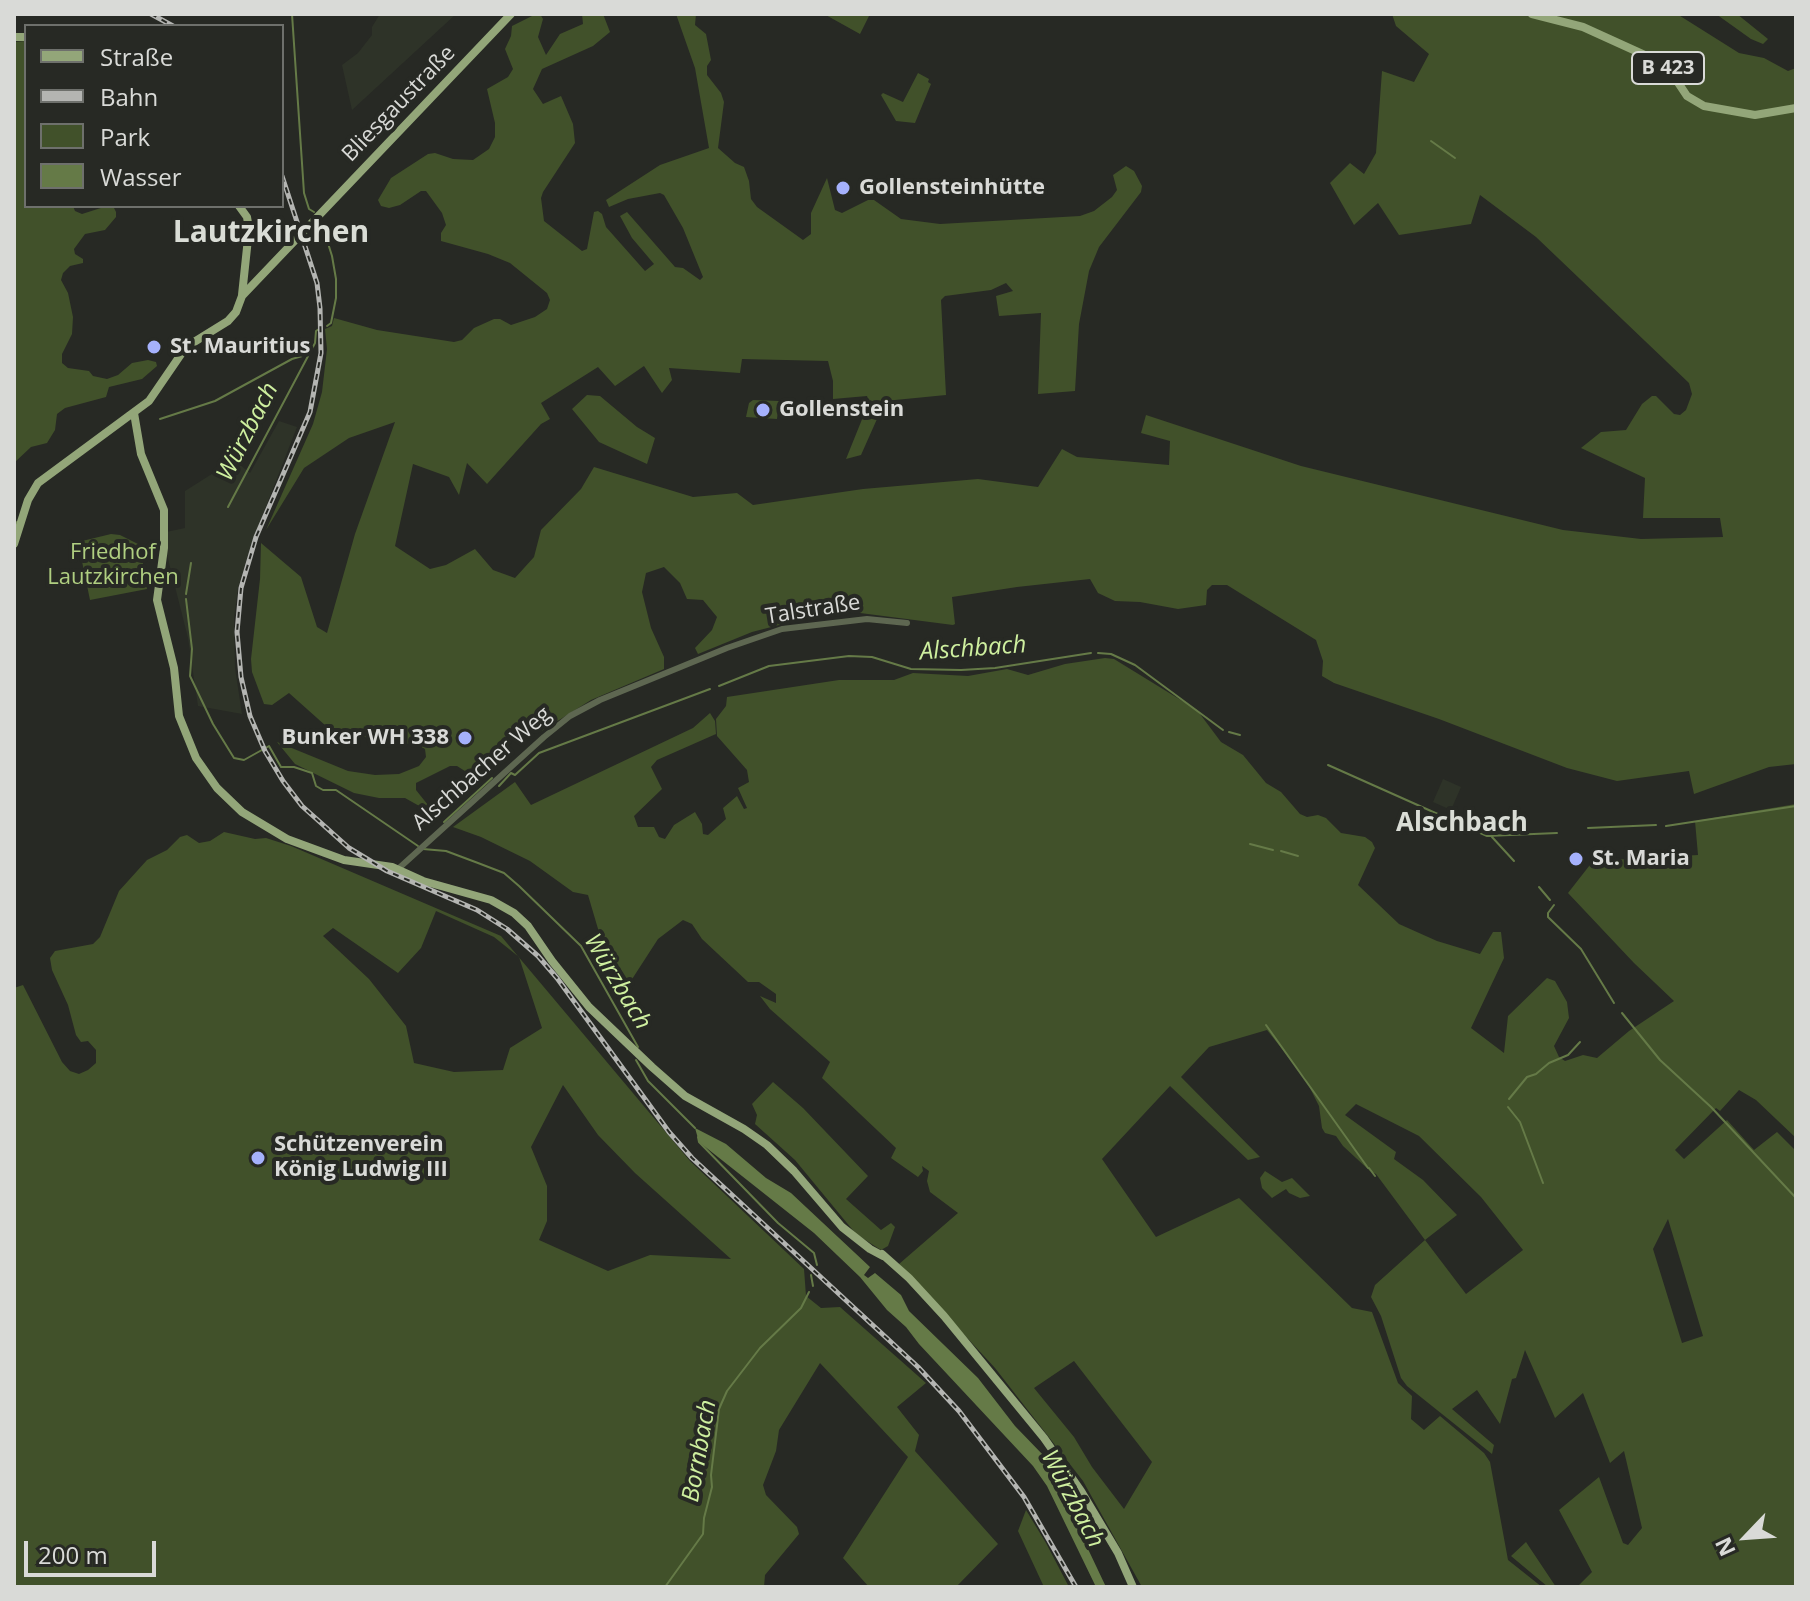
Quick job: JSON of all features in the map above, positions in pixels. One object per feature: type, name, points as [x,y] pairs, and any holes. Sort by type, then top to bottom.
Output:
[{"type":"main road","name":"Bliesgaustraße","points":[[14,544],[28,500],[38,483],[153,396],[186,347],[222,326],[234,315],[242,296],[511,14]]},
{"type":"main road","name":"B 423","points":[[1532,14],[1583,27],[1660,62],[1687,96],[1704,106],[1746,115],[1796,108]]},
{"type":"main road","points":[[241,208],[249,223],[242,296]]},
{"type":"main road","points":[[244,274],[249,279],[257,280]]},
{"type":"main road","points":[[130,416],[143,462],[164,510],[158,607],[171,652],[179,716],[185,734],[210,780],[234,805],[277,834],[316,851],[354,862],[398,869],[423,881],[491,900],[514,913],[528,926],[565,978],[602,1021],[685,1096],[744,1129],[774,1151],[842,1227],[883,1256],[921,1291],[1044,1438],[1118,1553],[1133,1587]]},
{"type":"street","name":"Talstraße","points":[[727,648],[766,634],[809,624],[867,619],[907,623]]},
{"type":"street","name":"Alschbacher Weg","points":[[398,869],[570,716],[600,700],[727,648]]},
{"type":"shaded area","points":[[380,14],[456,14],[352,110],[342,65],[358,53],[372,35],[372,27]]},
{"type":"shaded area","points":[[279,421],[297,427],[251,545],[238,588],[234,618],[235,668],[242,714],[198,706],[188,638],[166,551],[166,532],[185,528],[185,491],[234,460],[250,473]]},
{"type":"shaded area","points":[[1443,779],[1461,787],[1451,810],[1433,802]]},
{"type":"green space","points":[[536,14],[543,19],[538,37],[546,55],[560,34],[583,24],[582,14],[603,14],[610,32],[593,46],[542,69],[533,89],[543,104],[561,96],[573,124],[575,143],[543,192],[544,221],[582,251],[587,249],[594,212],[598,211],[606,227],[645,271],[654,264],[632,238],[620,216],[627,212],[675,267],[683,268],[700,280],[703,277],[683,228],[664,195],[660,193],[628,199],[609,207],[606,200],[660,165],[709,148],[695,68],[676,14],[696,14],[695,25],[706,34],[711,60],[707,75],[724,102],[718,148],[744,167],[751,199],[757,207],[803,240],[811,234],[811,213],[827,178],[835,210],[842,213],[874,200],[901,219],[940,224],[1080,216],[1094,211],[1112,197],[1117,190],[1113,175],[1126,166],[1134,171],[1142,186],[1141,192],[1099,247],[1089,271],[1079,324],[1075,391],[1038,394],[1041,313],[999,316],[996,296],[1013,291],[1006,283],[991,290],[945,296],[941,300],[946,395],[885,401],[861,455],[846,459],[869,402],[867,396],[833,399],[828,361],[742,359],[740,373],[669,368],[672,380],[662,393],[644,366],[615,386],[598,367],[541,403],[550,419],[541,424],[487,484],[467,463],[459,495],[449,477],[413,464],[395,546],[430,569],[446,565],[475,549],[493,570],[515,578],[534,557],[541,530],[581,489],[594,467],[693,497],[737,493],[753,505],[863,489],[978,479],[1038,487],[1062,449],[1077,457],[1169,465],[1170,441],[1141,433],[1146,415],[1301,466],[1563,530],[1641,539],[1723,537],[1720,518],[1643,518],[1645,478],[1581,448],[1601,432],[1626,430],[1642,404],[1652,396],[1656,396],[1674,414],[1680,415],[1686,410],[1692,394],[1689,383],[1536,237],[1480,195],[1471,224],[1399,235],[1378,203],[1354,225],[1330,183],[1350,163],[1364,174],[1376,153],[1382,71],[1414,82],[1429,54],[1396,26],[1392,14],[1677,14],[1739,53],[1764,58],[1788,71],[1796,68],[1796,764],[1769,767],[1694,794],[1689,771],[1617,781],[1567,768],[1334,683],[1322,676],[1323,661],[1316,640],[1227,585],[1212,585],[1207,590],[1206,605],[1178,609],[1115,601],[1098,593],[1090,579],[1017,587],[952,597],[953,625],[837,610],[752,632],[698,654],[695,648],[712,630],[717,617],[703,600],[687,599],[680,583],[664,567],[646,573],[642,592],[651,628],[664,657],[664,669],[591,700],[540,732],[522,732],[500,745],[495,750],[495,761],[478,771],[468,773],[457,766],[450,766],[416,783],[416,790],[432,810],[430,812],[405,798],[379,798],[354,793],[295,764],[277,742],[348,771],[375,775],[399,774],[419,766],[426,757],[425,749],[416,744],[386,743],[326,726],[289,693],[272,705],[264,704],[252,672],[251,659],[261,543],[301,577],[317,627],[327,633],[355,534],[395,422],[349,438],[304,468],[266,530],[313,424],[322,392],[327,349],[325,329],[332,326],[334,318],[377,330],[454,342],[494,319],[511,325],[535,317],[547,309],[550,300],[547,293],[510,263],[441,241],[446,225],[442,213],[426,191],[389,208],[381,206],[378,200],[391,178],[428,154],[473,160],[489,149],[495,137],[495,123],[487,89],[508,77],[513,69],[505,49],[512,26]]},
{"type":"green space","points":[[824,14],[870,14],[860,34]]},
{"type":"green space","points":[[1716,14],[1737,14],[1768,39],[1763,44],[1751,39]]},
{"type":"green space","points":[[24,41],[24,208],[74,208],[82,214],[101,208],[114,208],[116,212],[116,217],[105,230],[85,234],[74,249],[83,263],[70,266],[63,273],[61,280],[68,293],[73,317],[72,334],[62,354],[62,363],[68,368],[89,371],[93,376],[107,379],[118,375],[132,363],[148,360],[156,362],[157,366],[142,379],[109,387],[106,397],[65,408],[57,414],[55,430],[47,443],[31,447],[14,463],[14,42]]},
{"type":"green space","points":[[918,73],[929,79],[931,84],[915,123],[896,121],[881,95],[883,93],[903,102]]},
{"type":"green space","points":[[587,395],[600,396],[655,438],[647,464],[599,442],[572,409]]},
{"type":"green space","points":[[753,400],[779,401],[777,419],[746,417],[749,403]]},
{"type":"green space","name":"Friedhof Lautzkirchen","points":[[111,534],[140,545],[147,589],[90,600],[78,542]]},
{"type":"green space","points":[[1114,659],[1197,710],[1221,742],[1243,755],[1266,783],[1281,792],[1300,814],[1326,818],[1341,833],[1365,837],[1372,842],[1375,848],[1358,885],[1399,924],[1437,941],[1480,954],[1493,932],[1501,932],[1504,958],[1471,1028],[1504,1053],[1508,1016],[1547,978],[1555,981],[1567,1002],[1569,1018],[1554,1046],[1559,1057],[1565,1061],[1583,1055],[1597,1058],[1629,1031],[1674,1001],[1568,893],[1593,861],[1698,855],[1695,821],[1796,804],[1796,1138],[1756,1100],[1739,1090],[1720,1111],[1716,1108],[1675,1150],[1684,1159],[1727,1120],[1754,1150],[1777,1132],[1796,1151],[1796,1587],[1577,1587],[1592,1572],[1559,1510],[1599,1477],[1623,1543],[1628,1545],[1642,1528],[1624,1451],[1610,1463],[1583,1393],[1555,1418],[1525,1350],[1516,1378],[1512,1379],[1500,1424],[1477,1390],[1452,1409],[1494,1445],[1492,1454],[1407,1386],[1401,1378],[1381,1316],[1371,1297],[1375,1285],[1425,1240],[1376,1174],[1343,1146],[1336,1136],[1325,1133],[1319,1106],[1305,1078],[1267,1030],[1209,1047],[1181,1077],[1260,1157],[1248,1160],[1170,1086],[1102,1159],[1156,1237],[1239,1198],[1352,1308],[1372,1312],[1398,1383],[1412,1396],[1411,1419],[1424,1430],[1440,1416],[1484,1453],[1490,1462],[1508,1560],[1542,1587],[1142,1587],[1083,1481],[995,1368],[899,1264],[958,1213],[930,1192],[927,1181],[929,1171],[922,1166],[923,1171],[918,1177],[891,1158],[896,1148],[822,1078],[830,1062],[770,1009],[760,996],[776,1003],[776,994],[759,982],[748,982],[702,939],[692,924],[683,920],[658,939],[625,990],[601,939],[588,895],[573,892],[530,861],[453,827],[515,782],[531,805],[693,728],[710,713],[715,721],[716,734],[657,760],[651,767],[662,789],[634,816],[638,827],[654,827],[659,837],[665,839],[674,825],[695,812],[702,824],[703,834],[708,835],[726,819],[723,808],[737,796],[744,809],[747,808],[738,788],[749,782],[747,770],[717,736],[716,719],[726,706],[727,697],[839,680],[894,680],[913,673],[968,676],[1007,669],[1028,675],[1065,664]],"holes":[[[1356,1104],[1419,1136],[1481,1197],[1523,1250],[1466,1294],[1425,1240],[1457,1215],[1423,1180],[1394,1159],[1396,1152],[1345,1115]],[[1668,1219],[1703,1336],[1682,1343],[1653,1249]],[[1074,1361],[1152,1462],[1124,1509],[1074,1437],[1034,1388]]]},
{"type":"green space","points":[[224,832],[255,839],[266,838],[291,846],[501,936],[518,956],[494,937],[436,911],[421,948],[398,973],[333,928],[323,936],[369,979],[406,1026],[414,1063],[454,1072],[503,1070],[510,1048],[542,1028],[519,958],[690,1161],[804,1269],[806,1296],[821,1308],[840,1307],[926,1383],[897,1407],[919,1435],[915,1451],[998,1544],[956,1587],[869,1587],[843,1558],[908,1457],[820,1363],[779,1430],[776,1451],[763,1485],[766,1495],[797,1527],[799,1534],[765,1575],[764,1587],[14,1587],[14,988],[23,985],[62,1062],[70,1071],[79,1074],[88,1070],[96,1063],[96,1050],[88,1041],[81,1042],[76,1035],[50,958],[55,951],[93,944],[100,937],[119,891],[147,860],[167,850],[180,837],[187,835],[199,843],[210,841]],"holes":[[[563,1085],[598,1135],[635,1173],[731,1259],[650,1255],[608,1271],[539,1240],[547,1221],[547,1186],[531,1147]]]},
{"type":"green space","points":[[773,1082],[803,1108],[868,1176],[846,1199],[881,1230],[891,1223],[895,1227],[888,1246],[881,1250],[856,1234],[795,1160],[755,1124],[757,1115],[752,1104]]},
{"type":"green space","points":[[1265,1171],[1282,1182],[1292,1178],[1310,1196],[1300,1198],[1286,1189],[1272,1198],[1262,1188],[1260,1178]]},
{"type":"green space","points":[[1026,1510],[1069,1587],[1044,1587],[1018,1531]]},
{"type":"green space","points":[[1526,1542],[1556,1587],[1548,1587],[1511,1556]]},
{"type":"water","points":[[695,1128],[726,1144],[766,1178],[791,1193],[870,1267],[864,1275],[868,1278],[875,1273],[901,1295],[909,1311],[978,1378],[1015,1426],[1044,1456],[1106,1587],[1096,1587],[1047,1486],[1033,1466],[860,1277],[814,1233],[699,1142]]},
{"type":"waterway","name":"Würzbach","points":[[292,14],[304,193],[309,209],[314,212]]},
{"type":"waterway","points":[[1431,141],[1455,158]]},
{"type":"waterway","name":"Würzbach","points":[[321,221],[336,279],[336,298],[331,323],[327,326]]},
{"type":"waterway","name":"Würzbach","points":[[228,507],[315,343],[319,329]]},
{"type":"waterway","points":[[160,419],[215,401],[292,359],[309,354]]},
{"type":"waterway","points":[[14,525],[17,522]]},
{"type":"waterway","name":"Würzbach","points":[[186,594],[191,563]]},
{"type":"waterway","name":"Würzbach","points":[[186,599],[192,649],[190,676],[213,724],[234,758],[244,760],[269,746],[281,767],[294,767],[312,773],[316,786],[323,790],[336,790],[418,846]]},
{"type":"waterway","name":"Alschbach","points":[[719,686],[769,666],[849,656],[872,657],[911,669],[961,670],[995,668],[1091,653]]},
{"type":"waterway","name":"Alschbach","points":[[1098,653],[1111,654],[1135,665],[1223,730]]},
{"type":"waterway","name":"Alschbach","points":[[499,786],[539,753],[710,689]]},
{"type":"waterway","name":"Alschbach","points":[[1229,732],[1240,735]]},
{"type":"waterway","name":"Alschbach","points":[[1328,765],[1487,836],[1557,833]]},
{"type":"waterway","name":"Alschbach","points":[[444,822],[492,778]]},
{"type":"waterway","points":[[1666,826],[1796,806]]},
{"type":"waterway","points":[[1588,828],[1656,825]]},
{"type":"waterway","points":[[1492,837],[1514,861]]},
{"type":"waterway","points":[[1250,844],[1273,850]]},
{"type":"waterway","name":"Würzbach","points":[[423,849],[446,851],[504,873],[519,886],[581,946],[638,1047]]},
{"type":"waterway","points":[[1281,851],[1298,856]]},
{"type":"waterway","points":[[1539,887],[1550,900]]},
{"type":"waterway","points":[[1554,905],[1548,917],[1581,949],[1614,1003]]},
{"type":"waterway","points":[[1622,1013],[1660,1060],[1711,1107],[1796,1198]]},
{"type":"waterway","points":[[1266,1025],[1368,1168]]},
{"type":"waterway","points":[[1509,1099],[1527,1077],[1568,1055],[1580,1042]]},
{"type":"waterway","name":"Würzbach","points":[[636,1060],[648,1081],[695,1128]]},
{"type":"waterway","points":[[1508,1107],[1520,1122],[1543,1183]]},
{"type":"waterway","name":"Bornbach","points":[[698,1137],[699,1142],[778,1223],[814,1253],[817,1265]]},
{"type":"waterway","points":[[1369,1168],[1375,1176]]},
{"type":"waterway","name":"Bornbach","points":[[811,1275],[813,1286]]},
{"type":"waterway","name":"Bornbach","points":[[665,1587],[703,1534],[712,1487],[719,1409],[727,1391],[760,1348],[801,1308],[809,1292]]},
{"type":"railway","points":[[151,14],[169,24]]},
{"type":"railway","points":[[284,182],[317,283],[321,353],[310,412],[256,537],[241,588],[237,632],[241,677],[250,716],[265,751],[302,806],[349,848],[387,871],[477,910],[507,929],[538,956],[669,1132],[692,1158],[918,1367],[959,1411],[1024,1497],[1076,1587]]},
{"type":"place","name":"Gollensteinhütte","points":[[843,188]]},
{"type":"place","name":"St. Mauritius","points":[[154,347]]},
{"type":"place","name":"Gollenstein","points":[[763,410]]},
{"type":"place","name":"Bunker WH 338","points":[[465,738]]},
{"type":"place","name":"St. Maria","points":[[1576,859]]},
{"type":"place","name":"Schützenverein König Ludwig III","points":[[258,1158]]},
{"type":"district","name":"Lautzkirchen","points":[[271,233]]},
{"type":"district","name":"Alschbach","points":[[1462,824]]}]
